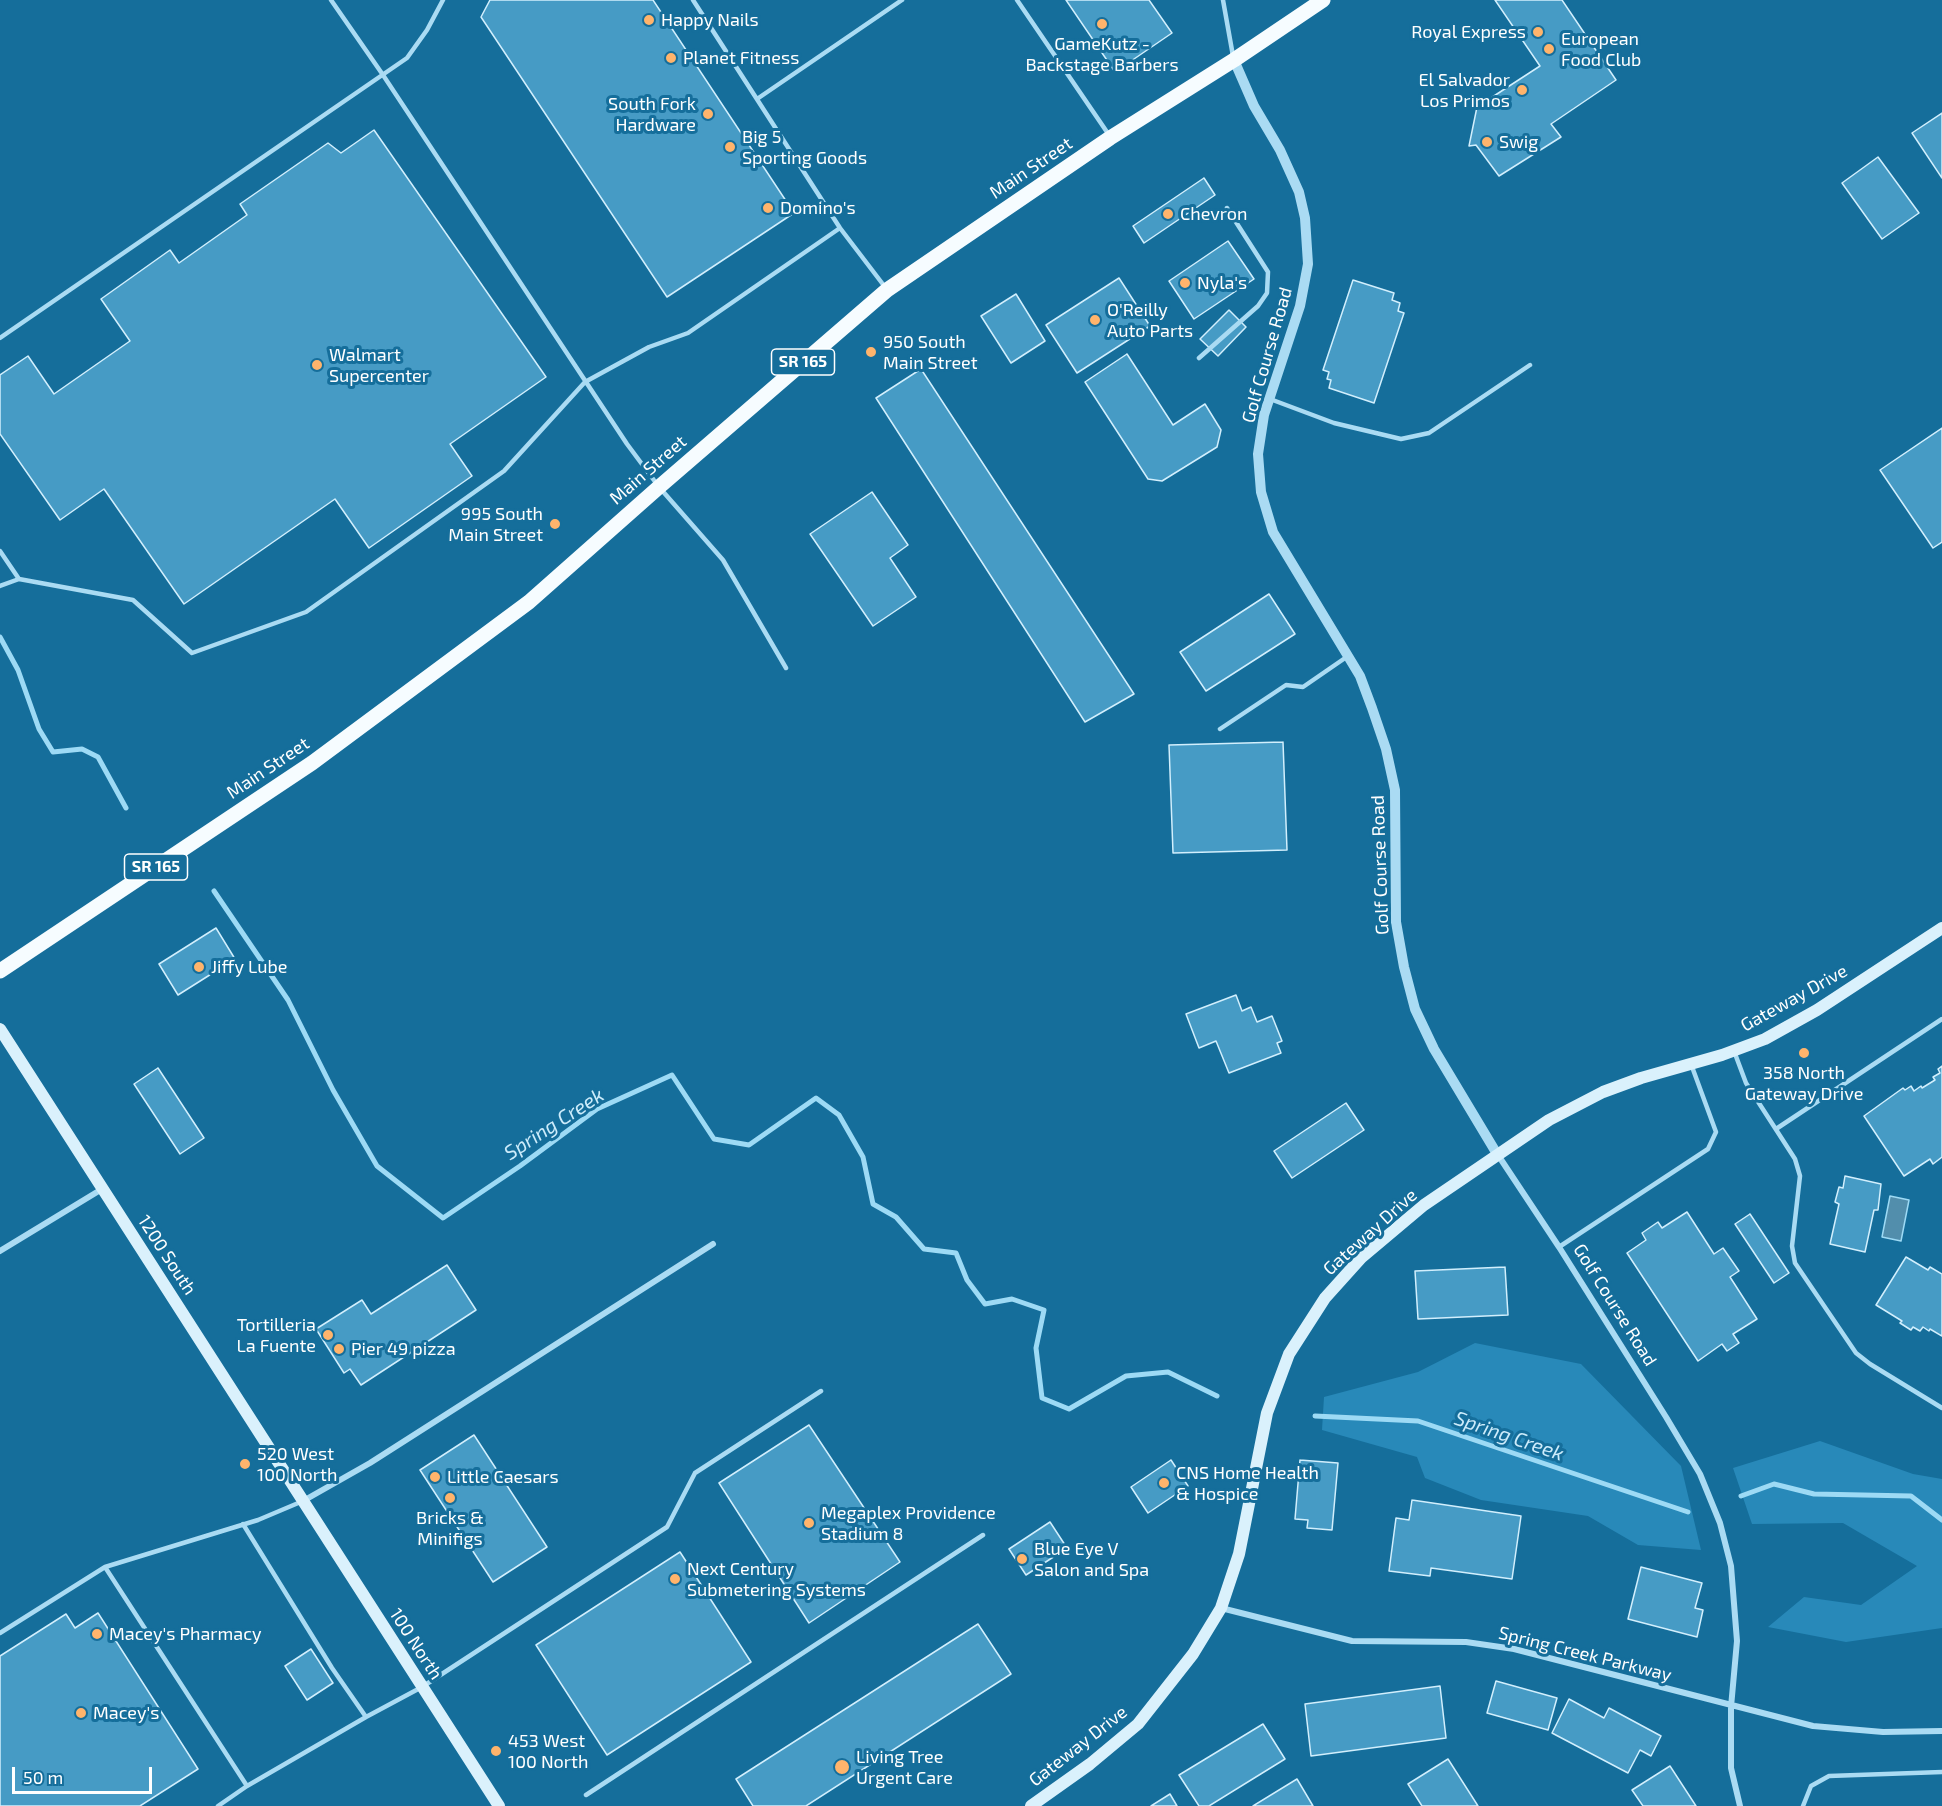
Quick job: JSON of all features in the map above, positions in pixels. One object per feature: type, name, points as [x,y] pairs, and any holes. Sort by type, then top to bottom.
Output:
[{"type":"main road","name":"Main Street","points":[[0,971],[322,756],[529,602],[887,290],[1110,138],[1234,60],[1323,0]]},
{"type":"main road","name":"Gateway Drive","points":[[1031,1806],[1090,1764],[1138,1724],[1193,1654],[1221,1608],[1239,1554],[1267,1413],[1289,1354],[1325,1298],[1361,1258],[1424,1205],[1549,1120],[1603,1092],[1765,1039],[1817,1010],[1942,928]]},
{"type":"main road","name":"1200 South","points":[[0,1029],[303,1501]]},
{"type":"main road","name":"100 North","points":[[303,1501],[499,1806]]},
{"type":"street","name":"Golf Course Road","points":[[1234,60],[1254,106],[1280,150],[1299,192],[1305,218],[1308,264],[1300,306],[1264,416],[1258,454],[1261,492],[1273,532],[1360,676],[1386,749],[1395,790],[1396,922],[1415,1009],[1434,1049],[1497,1154],[1559,1247],[1700,1474],[1720,1523],[1731,1566],[1737,1641],[1731,1707],[1731,1768],[1740,1806]]},
{"type":"street","points":[[0,1251],[102,1188]]},
{"type":"street","points":[[303,1501],[370,1463],[713,1244]]},
{"type":"street","name":"Spring Creek Parkway","points":[[1221,1608],[1352,1641],[1466,1642],[1514,1649],[1731,1707],[1813,1726],[1883,1732],[1942,1731]]},
{"type":"lane","points":[[331,0],[585,382],[659,487],[723,560],[786,668]]},
{"type":"lane","points":[[0,338],[407,58],[427,30],[443,0]]},
{"type":"lane","points":[[693,0],[840,228],[887,290]]},
{"type":"lane","points":[[757,99],[902,0]]},
{"type":"lane","points":[[1017,0],[1110,138]]},
{"type":"lane","points":[[1223,0],[1234,60]]},
{"type":"lane","points":[[1199,358],[1258,306],[1268,293],[1268,272],[1227,208]]},
{"type":"lane","points":[[0,586],[19,579],[133,600],[192,653],[306,612],[504,471],[585,382],[649,347],[688,333],[840,228]]},
{"type":"lane","points":[[1269,399],[1334,423],[1401,439],[1429,433],[1530,365]]},
{"type":"lane","points":[[0,551],[19,579]]},
{"type":"lane","points":[[1220,729],[1286,685],[1303,687],[1348,656]]},
{"type":"lane","points":[[1776,1129],[1942,1019]]},
{"type":"lane","points":[[1734,1051],[1746,1083],[1796,1159],[1800,1176],[1792,1246],[1795,1263],[1856,1353],[1942,1408]]},
{"type":"lane","points":[[1559,1247],[1708,1149],[1716,1132],[1691,1064]]},
{"type":"lane","points":[[218,1806],[247,1786],[423,1687],[667,1527],[695,1473],[821,1391]]},
{"type":"lane","points":[[0,1633],[105,1567],[243,1524],[303,1501]]},
{"type":"lane","points":[[243,1524],[332,1668],[366,1717]]},
{"type":"lane","points":[[586,1795],[983,1535]]},
{"type":"lane","points":[[105,1567],[247,1786]]},
{"type":"lane","points":[[1803,1806],[1811,1786],[1829,1776],[1942,1772]]},
{"type":"shaded area","points":[[1890,1196],[1909,1200],[1901,1241],[1882,1237]]},
{"type":"shaded area","points":[[1475,1343],[1581,1364],[1681,1466],[1701,1550],[1638,1545],[1588,1516],[1481,1500],[1425,1478],[1417,1457],[1322,1430],[1324,1397],[1418,1372]]},
{"type":"shaded area","points":[[1820,1441],[1913,1474],[1942,1479],[1942,1628],[1846,1642],[1768,1627],[1804,1597],[1861,1605],[1917,1566],[1843,1523],[1752,1524],[1733,1468]]},
{"type":"building","points":[[490,0],[653,0],[794,213],[667,297],[481,17]]},
{"type":"building","points":[[1066,0],[1149,0],[1172,33],[1115,72]]},
{"type":"building","points":[[1495,0],[1562,0],[1616,80],[1551,124],[1561,137],[1499,176],[1476,145],[1469,146],[1477,107],[1540,66]]},
{"type":"building","points":[[1942,113],[1942,178],[1912,133]]},
{"type":"building","name":"Walmart Supercenter","points":[[374,130],[546,377],[450,444],[472,476],[369,548],[335,499],[184,604],[104,489],[60,520],[0,434],[0,375],[28,356],[54,394],[130,341],[101,299],[170,250],[179,263],[247,215],[240,204],[328,143],[341,153]]},
{"type":"building","points":[[1878,157],[1919,213],[1882,239],[1842,183]]},
{"type":"building","name":"Chevron","points":[[1204,178],[1215,195],[1144,243],[1133,226]]},
{"type":"building","points":[[1228,241],[1254,279],[1194,319],[1169,281]]},
{"type":"building","points":[[1119,278],[1150,326],[1077,373],[1046,325]]},
{"type":"building","points":[[1353,280],[1394,293],[1392,300],[1400,303],[1398,311],[1404,313],[1374,403],[1329,388],[1331,380],[1327,379],[1329,372],[1323,370]]},
{"type":"building","points":[[1016,294],[1045,341],[1011,363],[981,316]]},
{"type":"building","points":[[1229,310],[1246,327],[1218,356],[1200,339]]},
{"type":"building","points":[[1127,354],[1173,425],[1205,404],[1221,430],[1217,447],[1162,481],[1148,479],[1085,382]]},
{"type":"building","points":[[921,369],[1134,694],[1085,722],[876,398]]},
{"type":"building","points":[[1942,428],[1942,542],[1933,548],[1880,470]]},
{"type":"building","points":[[872,492],[908,545],[890,558],[916,597],[873,626],[810,534]]},
{"type":"building","points":[[1269,594],[1295,634],[1206,691],[1180,652]]},
{"type":"building","points":[[1283,742],[1287,850],[1173,853],[1169,745]]},
{"type":"building","points":[[216,928],[235,959],[178,995],[159,964]]},
{"type":"building","points":[[1236,995],[1242,1011],[1251,1007],[1257,1022],[1272,1016],[1282,1041],[1277,1043],[1281,1053],[1229,1073],[1216,1041],[1199,1048],[1186,1014]]},
{"type":"building","points":[[1942,1066],[1942,1157],[1933,1164],[1930,1159],[1904,1176],[1864,1116],[1903,1088],[1905,1090],[1911,1086],[1914,1091],[1935,1080],[1933,1077],[1940,1073],[1938,1069]]},
{"type":"building","points":[[158,1068],[204,1138],[180,1154],[134,1084]]},
{"type":"building","points":[[1346,1103],[1364,1130],[1292,1178],[1274,1151]]},
{"type":"building","points":[[1845,1176],[1881,1184],[1878,1210],[1874,1210],[1865,1252],[1830,1244],[1839,1204],[1835,1202],[1839,1187],[1843,1188]]},
{"type":"building","points":[[1687,1212],[1714,1254],[1723,1248],[1739,1271],[1730,1277],[1757,1319],[1733,1334],[1739,1343],[1727,1351],[1722,1344],[1698,1361],[1627,1253],[1646,1240],[1642,1233],[1658,1222],[1662,1228]]},
{"type":"building","points":[[1750,1214],[1789,1273],[1774,1283],[1735,1224]]},
{"type":"building","points":[[1906,1257],[1928,1270],[1930,1267],[1942,1274],[1942,1336],[1923,1327],[1920,1331],[1913,1327],[1911,1330],[1900,1323],[1902,1321],[1876,1305]]},
{"type":"building","points":[[447,1265],[476,1310],[361,1385],[350,1369],[344,1373],[316,1329],[362,1300],[371,1314]]},
{"type":"building","points":[[1505,1267],[1508,1315],[1418,1319],[1415,1271]]},
{"type":"building","name":"Megaplex Providence Stadium 8","points":[[809,1425],[900,1562],[809,1623],[719,1483]]},
{"type":"building","points":[[474,1435],[547,1547],[493,1582],[420,1470]]},
{"type":"building","points":[[1171,1460],[1188,1486],[1148,1513],[1131,1487]]},
{"type":"building","points":[[1300,1460],[1338,1463],[1332,1530],[1307,1528],[1308,1520],[1295,1519]]},
{"type":"building","points":[[1412,1500],[1521,1516],[1512,1579],[1431,1568],[1430,1576],[1389,1571],[1396,1518],[1409,1520]]},
{"type":"building","points":[[1050,1522],[1067,1548],[1026,1575],[1009,1549]]},
{"type":"building","points":[[680,1552],[751,1662],[607,1755],[536,1645]]},
{"type":"building","points":[[1641,1567],[1702,1583],[1695,1608],[1703,1610],[1697,1637],[1628,1619]]},
{"type":"building","name":"Macey's","points":[[98,1613],[198,1769],[140,1806],[0,1806],[0,1656],[66,1614],[75,1628]]},
{"type":"building","points":[[978,1624],[1011,1674],[806,1806],[753,1806],[736,1779]]},
{"type":"building","points":[[311,1649],[333,1683],[307,1700],[285,1666]]},
{"type":"building","points":[[1496,1681],[1557,1698],[1548,1730],[1487,1713]]},
{"type":"building","points":[[1440,1686],[1446,1738],[1311,1756],[1305,1704]]},
{"type":"building","points":[[1569,1699],[1604,1718],[1609,1708],[1661,1736],[1651,1756],[1640,1750],[1628,1773],[1552,1733]]},
{"type":"building","points":[[1263,1724],[1285,1759],[1209,1806],[1199,1806],[1179,1775]]},
{"type":"building","points":[[1448,1759],[1478,1806],[1422,1806],[1408,1784]]},
{"type":"building","points":[[1670,1766],[1696,1806],[1643,1806],[1632,1790]]},
{"type":"building","points":[[1297,1779],[1313,1806],[1253,1806]]},
{"type":"building","points":[[1170,1794],[1177,1806],[1151,1806]]},
{"type":"waterway","name":"Spring Creek","points":[[0,637],[18,670],[39,729],[53,752],[82,749],[98,757],[126,808]]},
{"type":"waterway","name":"Spring Creek","points":[[214,891],[288,1000],[333,1090],[377,1166],[443,1218],[520,1166],[597,1109],[672,1075],[714,1139],[749,1145],[816,1098],[839,1115],[863,1157],[873,1204],[896,1217],[924,1249],[956,1253],[967,1280],[985,1304],[1012,1299],[1044,1310],[1036,1348],[1042,1398],[1069,1409],[1126,1376],[1168,1372],[1217,1396]]},
{"type":"waterway","name":"Spring Creek","points":[[1315,1416],[1418,1421],[1688,1512]]},
{"type":"waterway","name":"Spring Creek","points":[[1741,1496],[1774,1484],[1814,1494],[1911,1496],[1942,1520]]},
{"type":"place","name":"Happy Nails","points":[[649,20]]},
{"type":"place","name":"GameKutz - Backstage Barbers","points":[[1102,24]]},
{"type":"place","name":"Royal Express","points":[[1538,32]]},
{"type":"place","name":"European Food Club","points":[[1549,49]]},
{"type":"place","name":"Planet Fitness","points":[[671,58]]},
{"type":"place","name":"El Salvador Los Primos","points":[[1522,90]]},
{"type":"place","name":"South Fork Hardware","points":[[708,114]]},
{"type":"place","name":"Swig","points":[[1487,142]]},
{"type":"place","name":"Big 5 Sporting Goods","points":[[730,147]]},
{"type":"place","name":"Domino's","points":[[768,208]]},
{"type":"place","name":"Chevron","points":[[1168,214]]},
{"type":"place","name":"Nyla's","points":[[1185,283]]},
{"type":"place","name":"O'Reilly Auto Parts","points":[[1095,320]]},
{"type":"place","name":"950 South Main Street","points":[[871,352]]},
{"type":"place","name":"Walmart Supercenter","points":[[317,365]]},
{"type":"place","name":"995 South Main Street","points":[[555,524]]},
{"type":"place","name":"Jiffy Lube","points":[[199,967]]},
{"type":"place","name":"358 North Gateway Drive","points":[[1804,1053]]},
{"type":"place","name":"Tortilleria La Fuente","points":[[328,1335]]},
{"type":"place","name":"Pier 49 pizza","points":[[339,1349]]},
{"type":"place","name":"520 West 100 North","points":[[245,1464]]},
{"type":"place","name":"Little Caesars","points":[[435,1477]]},
{"type":"place","name":"CNS Home Health & Hospice","points":[[1164,1483]]},
{"type":"place","name":"Bricks & Minifigs","points":[[450,1498]]},
{"type":"place","name":"Megaplex Providence Stadium 8","points":[[809,1523]]},
{"type":"place","name":"Blue Eye V Salon and Spa","points":[[1022,1559]]},
{"type":"place","name":"Next Century Submetering Systems","points":[[675,1579]]},
{"type":"place","name":"Macey's Pharmacy","points":[[97,1634]]},
{"type":"place","name":"Macey's","points":[[81,1713]]},
{"type":"place","name":"453 West 100 North","points":[[496,1751]]},
{"type":"place","name":"Living Tree Urgent Care","points":[[842,1767]]}]
